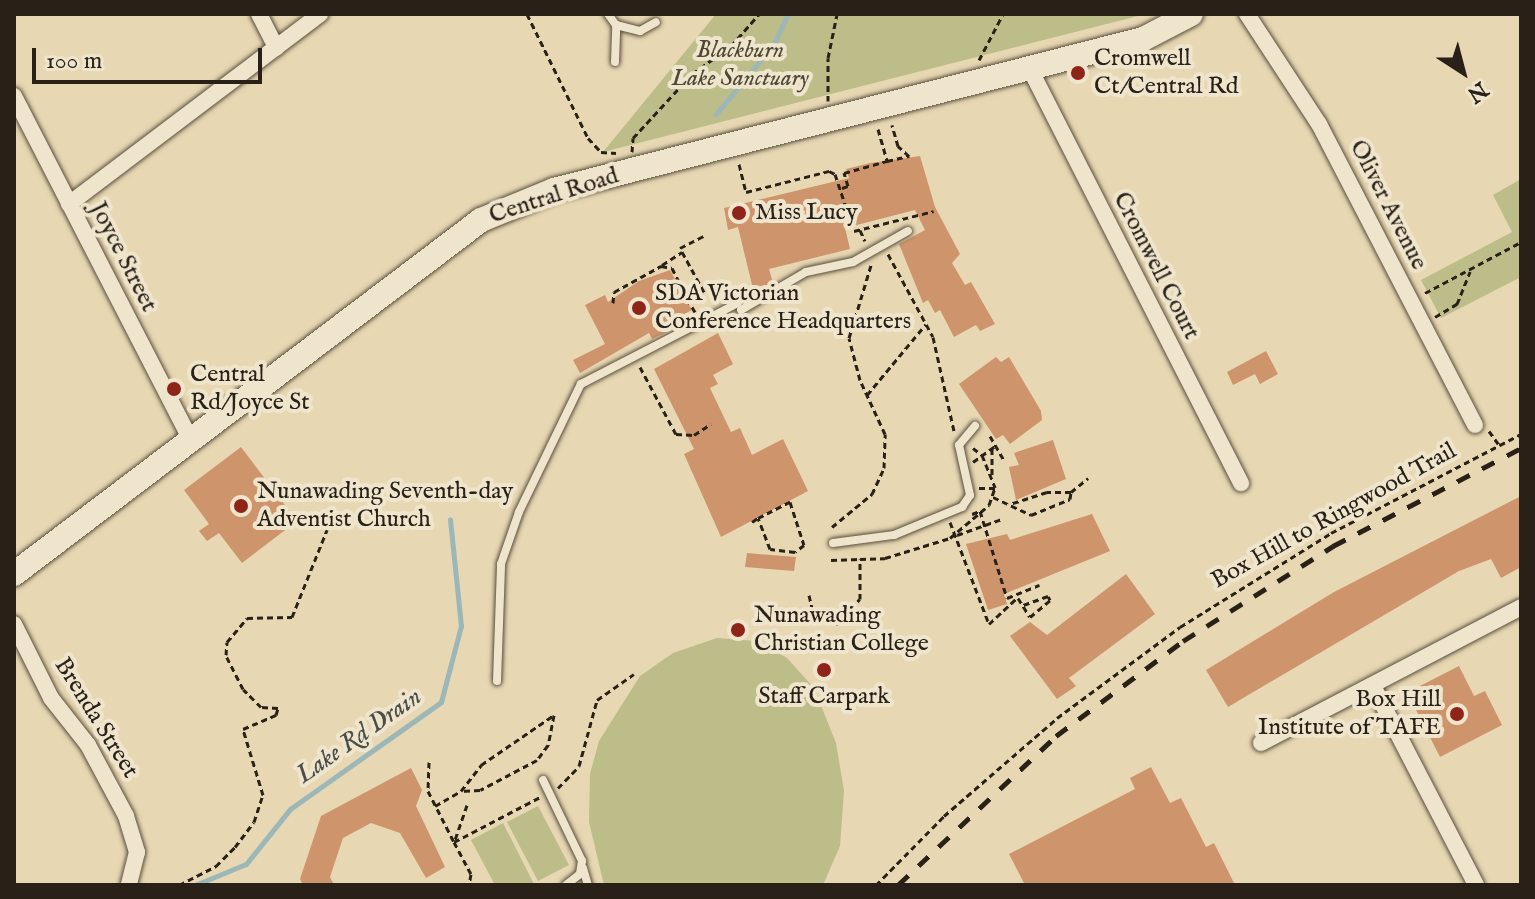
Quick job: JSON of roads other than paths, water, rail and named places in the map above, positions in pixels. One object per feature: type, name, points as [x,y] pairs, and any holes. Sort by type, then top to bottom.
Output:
[{"type":"street","points":[[259,14],[276,48]]},
{"type":"street","points":[[69,204],[320,14]]},
{"type":"street","name":"Central Road","points":[[14,574],[481,220],[554,190],[1143,39],[1191,14]]},
{"type":"street","name":"Oliver Avenue","points":[[1247,14],[1319,124],[1475,425]]},
{"type":"street","name":"Cromwell Court","points":[[1030,69],[1241,483]]},
{"type":"street","name":"Joyce Street","points":[[14,96],[190,439]]},
{"type":"street","points":[[1261,743],[1521,607]]},
{"type":"street","name":"Brenda Street","points":[[14,624],[51,698],[88,745],[126,816],[137,852],[129,885]]},
{"type":"street","points":[[1373,686],[1476,885]]},
{"type":"lane","points":[[608,14],[616,25],[615,62]]},
{"type":"lane","points":[[616,25],[640,31],[656,22]]},
{"type":"lane","points":[[497,681],[501,564],[519,512],[581,384],[806,272],[871,257],[908,231]]},
{"type":"lane","points":[[833,543],[894,535],[962,507],[969,488],[961,440],[975,426]]},
{"type":"lane","points":[[543,780],[588,885]]},
{"type":"lane","points":[[566,885],[582,867]]},
{"type":"waterway","name":"Lake Rd Drain","points":[[716,114],[773,45],[788,14]]},
{"type":"waterway","name":"Lake Rd Drain","points":[[195,885],[246,864],[290,809],[441,702],[461,626],[450,520]]},
{"type":"railway","points":[[898,885],[1056,736],[1183,641],[1333,546],[1521,448]]},
{"type":"place","name":"Cromwell Ct/Central Rd","points":[[1078,73]]},
{"type":"place","name":"Miss Lucy","points":[[739,213]]},
{"type":"place","name":"SDA Victorian Conference Headquarters","points":[[639,308]]},
{"type":"place","name":"Central Rd/Joyce St","points":[[174,389]]},
{"type":"place","name":"Nunawading Seventh-day Adventist Church","points":[[241,506]]},
{"type":"place","name":"Nunawading Christian College","points":[[738,630]]},
{"type":"place","name":"Staff Carpark","points":[[824,670]]},
{"type":"place","name":"Box Hill Institute of TAFE","points":[[1457,714]]},
{"type":"park label","name":"Blackburn Lake Sanctuary","points":[[740,65]]}]
